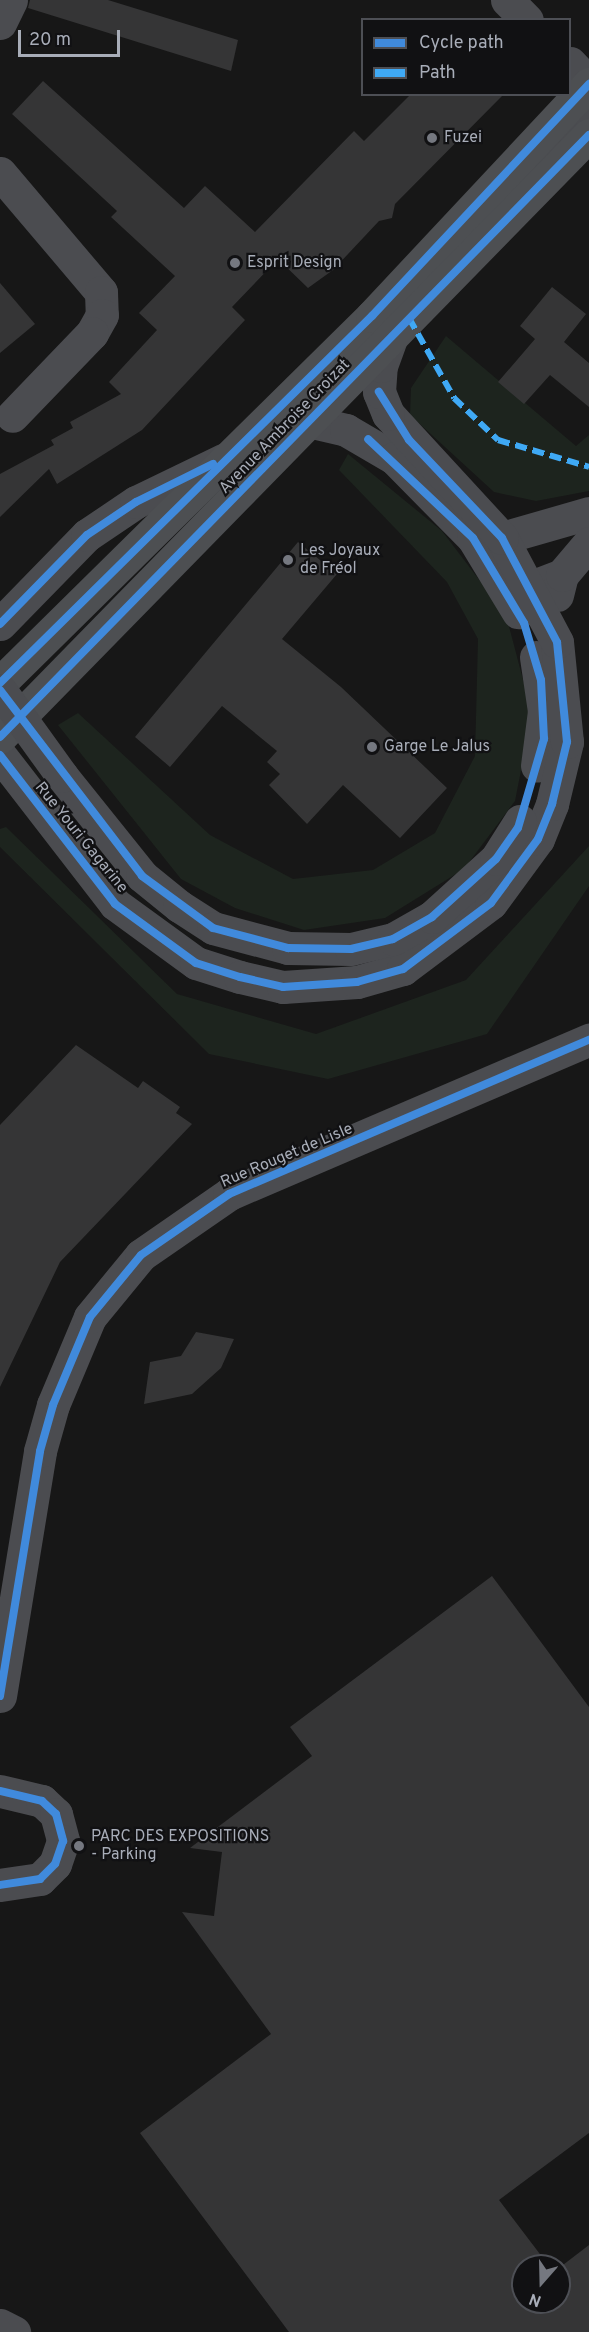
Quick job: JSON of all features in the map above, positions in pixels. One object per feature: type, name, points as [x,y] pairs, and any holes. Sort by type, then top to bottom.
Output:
[{"type":"main road","name":"Avenue Ambroise Croizat","points":[[0,737],[312,419],[337,380],[589,83]]},
{"type":"main road","name":"Avenue Ambroise Croizat","points":[[382,326],[517,208],[589,135]]},
{"type":"main road","name":"Avenue Ambroise Croizat","points":[[0,683],[263,420],[337,380]]},
{"type":"street","points":[[0,23],[11,0]]},
{"type":"street","points":[[507,0],[524,18]]},
{"type":"street","points":[[571,64],[589,83]]},
{"type":"street","points":[[517,208],[546,153],[589,110]]},
{"type":"street","points":[[0,173],[101,292],[102,315],[92,333],[12,416]]},
{"type":"street","points":[[368,439],[353,421],[337,380],[381,366],[382,326]]},
{"type":"street","name":"Rue Youri Gagarine","points":[[0,755],[115,904],[196,963],[240,977],[306,987],[357,982],[403,969],[491,903],[538,839],[567,742],[568,710],[554,636],[531,587],[502,538],[409,441],[337,380]]},
{"type":"street","points":[[263,420],[312,419],[368,439]]},
{"type":"street","name":"Rue Youri Gagarine","points":[[0,690],[62,776],[142,876],[213,928],[288,948],[351,949],[393,939],[432,917],[496,859],[530,796],[544,739],[541,680],[535,649],[499,575],[440,503],[368,439]]},
{"type":"street","points":[[0,624],[87,535],[136,502],[224,459]]},
{"type":"street","points":[[589,513],[502,538],[499,575],[531,587],[562,575],[589,543]]},
{"type":"street","points":[[554,636],[562,575]]},
{"type":"street","name":"Rue Rouget de Lisle","points":[[0,1696],[40,1451],[53,1405],[90,1317],[141,1255],[229,1194],[589,1040]]},
{"type":"street","points":[[0,1791],[42,1801],[56,1814],[63,1841],[55,1864],[40,1879],[3,1889]]},
{"type":"street","points":[[0,2325],[14,2332]]},
{"type":"shaded area","points":[[446,336],[576,446],[589,435],[589,491],[536,501],[494,492],[410,415],[411,388]]},
{"type":"shaded area","points":[[348,454],[442,531],[506,615],[532,714],[515,801],[464,869],[385,918],[304,930],[235,908],[181,879],[58,725],[78,713],[210,835],[293,879],[373,870],[435,833],[475,756],[478,639],[447,582],[339,470]]},
{"type":"shaded area","points":[[6,827],[177,994],[316,1034],[466,980],[589,846],[589,886],[487,1034],[328,1079],[209,1054],[0,847],[0,829]]},
{"type":"building","points":[[30,0],[108,0],[238,40],[231,71],[28,8]]},
{"type":"building","points":[[43,81],[184,208],[205,186],[255,232],[354,131],[364,141],[409,96],[502,96],[395,204],[392,218],[379,221],[333,270],[308,288],[278,259],[232,307],[245,320],[142,430],[57,484],[49,469],[0,517],[0,474],[54,445],[51,440],[73,428],[70,422],[121,394],[109,382],[157,330],[139,313],[175,276],[111,217],[117,211],[12,114]]},
{"type":"building","points":[[0,283],[35,324],[0,353]]},
{"type":"building","points":[[552,287],[586,314],[564,342],[589,363],[589,407],[550,375],[524,404],[498,382],[535,339],[520,326]]},
{"type":"building","points":[[298,542],[337,574],[282,639],[341,687],[447,788],[400,838],[343,785],[307,824],[269,785],[280,774],[267,762],[277,751],[222,706],[170,767],[135,737]]},
{"type":"building","points":[[76,1045],[138,1088],[143,1081],[180,1107],[176,1113],[192,1124],[60,1262],[0,1387],[0,1125]]},
{"type":"building","points":[[196,1332],[234,1339],[221,1368],[192,1394],[144,1404],[150,1362],[181,1356]]},
{"type":"building","points":[[492,1576],[589,1707],[589,2133],[499,2200],[540,2254],[511,2254],[511,2314],[571,2314],[571,2259],[589,2245],[589,2332],[289,2332],[140,2133],[271,2034],[182,1912],[214,1916],[222,1852],[190,1848],[312,1756],[290,1727]]},
{"type":"marked path","points":[[409,318],[454,398],[498,440],[589,467]]},
{"type":"cycle path","points":[[0,683],[372,316],[589,84]]},
{"type":"cycle path","points":[[0,737],[589,135]]},
{"type":"cycle path","points":[[0,755],[115,904],[196,963],[240,977],[283,987],[357,982],[403,969],[491,903],[538,839],[552,804],[567,742],[557,642],[502,538],[409,440],[379,392]]},
{"type":"cycle path","points":[[0,690],[142,876],[213,928],[288,948],[351,949],[393,939],[432,917],[496,859],[518,828],[544,739],[541,680],[524,623],[473,538],[368,439]]},
{"type":"cycle path","points":[[0,624],[87,535],[136,502],[213,464]]},
{"type":"cycle path","points":[[0,1696],[40,1451],[53,1405],[90,1317],[141,1255],[229,1194],[589,1040]]},
{"type":"cycle path","points":[[0,1791],[42,1801],[56,1814],[63,1841],[55,1864],[40,1879],[0,1885]]},
{"type":"place","name":"Fuzei","points":[[432,138]]},
{"type":"place","name":"Esprit Design","points":[[235,263]]},
{"type":"place","name":"Les Joyaux de Fréol","points":[[288,560]]},
{"type":"place","name":"Garge Le Jalus","points":[[372,747]]},
{"type":"place","name":"PARC DES EXPOSITIONS - Parking","points":[[79,1846]]}]
